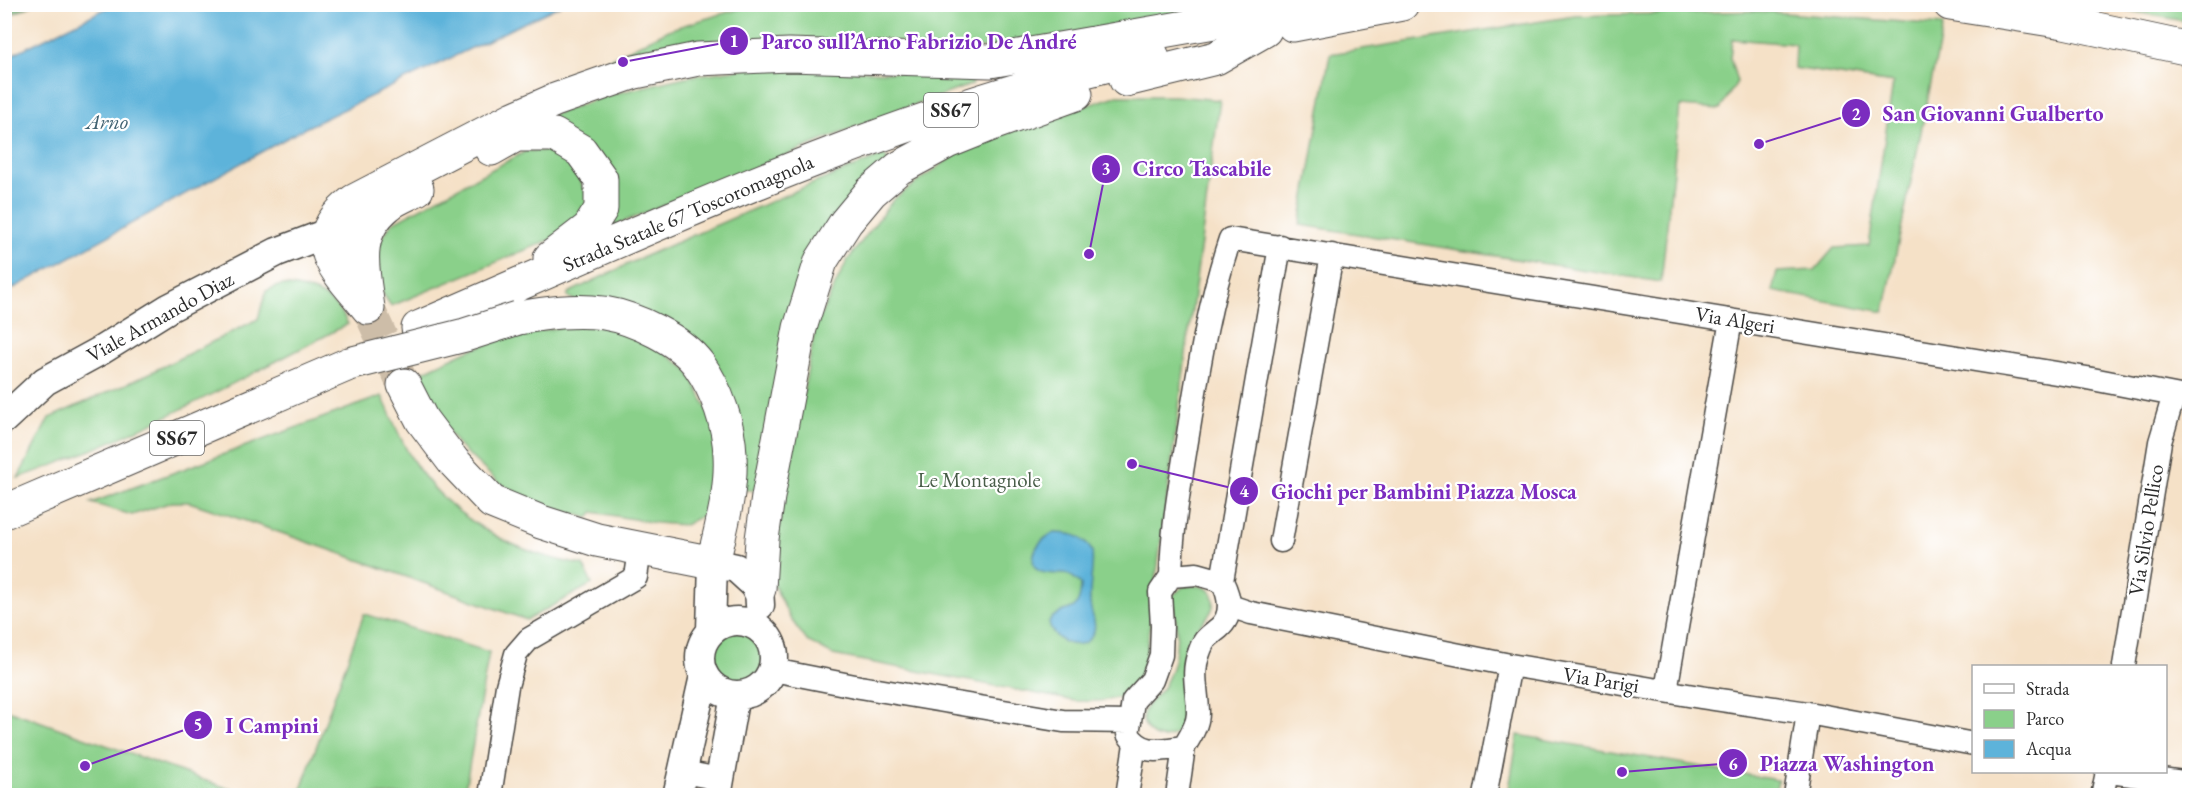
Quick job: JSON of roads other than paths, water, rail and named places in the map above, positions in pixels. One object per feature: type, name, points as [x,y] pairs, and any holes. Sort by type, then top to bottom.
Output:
[{"type":"main road","points":[[404,385],[422,420],[453,461],[492,502],[541,522],[597,540],[713,563],[727,503],[730,452],[725,420],[719,403],[698,364],[668,337],[633,321],[605,314],[548,313],[514,303],[589,228],[601,208],[601,178],[581,151],[554,135],[516,135],[388,204],[369,226],[361,251],[368,308],[333,266],[327,248],[327,233],[337,214],[364,196],[524,114],[555,100],[635,72],[698,59],[789,55],[990,61],[1318,4]]},
{"type":"main road","name":"Strada Statale 67 Toscoromagnola","points":[[514,303],[648,229],[829,155],[954,108],[1083,70],[1265,30],[1402,4]]},
{"type":"main road","points":[[1950,4],[2064,22],[2190,49]]},
{"type":"main road","points":[[759,589],[762,539],[767,506],[800,328],[821,261],[846,222],[871,192],[898,168],[974,131],[1106,85],[1216,58],[1265,30]]},
{"type":"main road","name":"SS67","points":[[4,512],[349,364],[465,335],[514,303]]},
{"type":"street","points":[[327,233],[341,234],[350,238],[361,251]]},
{"type":"street","name":"Viale Armando Diaz","points":[[4,419],[45,381],[100,351],[169,308],[277,252],[327,233]]},
{"type":"street","name":"Via Algeri","points":[[1171,576],[1174,516],[1207,319],[1230,239],[2087,378],[2182,397]]},
{"type":"street","points":[[1177,795],[1184,747],[1199,715],[1194,669],[1198,652],[1206,637],[1221,627],[1230,606],[1228,593],[1222,581],[1280,246]]},
{"type":"street","points":[[1281,541],[1332,255]]},
{"type":"street","points":[[1666,690],[1731,320]]},
{"type":"street","name":"Via Silvio Pellico","points":[[2124,665],[2160,442],[2182,397]]},
{"type":"street","points":[[490,795],[507,686],[516,654],[529,639],[636,577],[640,550]]},
{"type":"street","points":[[711,630],[713,563],[736,568],[759,589],[763,631]]},
{"type":"street","points":[[1184,747],[1151,751],[1135,744],[1128,734],[1133,701],[1152,680],[1161,655],[1160,592],[1171,576],[1197,574],[1222,581]]},
{"type":"street","name":"Via Parigi","points":[[1230,606],[1251,614],[1510,665],[1808,713],[1972,744]]},
{"type":"street","points":[[733,621],[745,621],[763,631],[772,644],[774,656],[768,679],[748,694],[735,695],[712,686],[704,676],[700,665],[700,652],[711,630],[733,621]]},
{"type":"street","points":[[1485,795],[1510,665]]},
{"type":"street","points":[[772,670],[1063,721],[1130,722]]},
{"type":"street","points":[[704,676],[680,784],[718,787],[735,695]]},
{"type":"street","points":[[1795,795],[1808,713]]},
{"type":"street","points":[[1127,795],[1135,744]]},
{"type":"street","points":[[2102,795],[2108,773]]},
{"type":"street","points":[[2122,773],[2190,783]]},
{"type":"water","name":"Arno","points":[[113,5],[561,5],[305,128],[5,293],[5,58]]},
{"type":"water","points":[[1053,533],[1076,536],[1084,541],[1092,551],[1090,602],[1094,630],[1088,640],[1082,644],[1061,640],[1051,629],[1049,621],[1055,615],[1075,607],[1080,595],[1081,584],[1069,575],[1039,571],[1033,562],[1035,550],[1039,544]]},
{"type":"tunnel","points":[[368,308],[401,380]]},
{"type":"place","name":"Parco sull’Arno Fabrizio De André","points":[[623,62]]},
{"type":"place","name":"San Giovanni Gualberto","points":[[1759,144]]},
{"type":"place","name":"Circo Tascabile","points":[[1089,254]]},
{"type":"place","name":"Giochi per Bambini Piazza Mosca","points":[[1132,464]]},
{"type":"place","name":"I Campini","points":[[85,766]]},
{"type":"place","name":"Piazza Washington","points":[[1622,772]]},
{"type":"park label","name":"Le Montagnole","points":[[979,480]]}]
